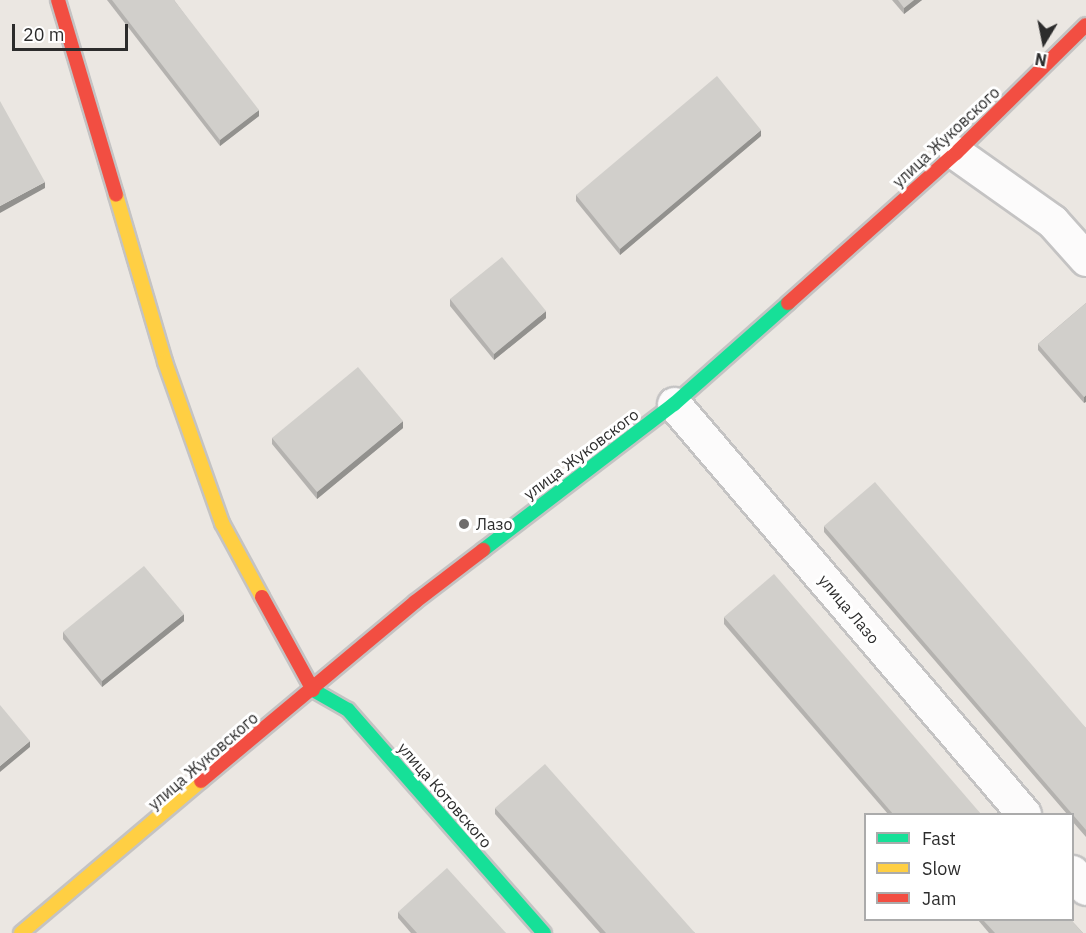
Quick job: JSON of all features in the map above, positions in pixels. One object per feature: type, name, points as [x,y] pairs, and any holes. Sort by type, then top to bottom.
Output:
[{"type":"street","points":[[58,0],[165,362],[222,523],[313,690]]},
{"type":"street","name":"улица Жуковского","points":[[21,933],[415,602],[674,404],[956,153],[1086,26]]},
{"type":"street","points":[[956,153],[1052,221],[1086,259]]},
{"type":"street","name":"улица Лазо","points":[[674,404],[1023,813]]},
{"type":"street","name":"улица Котовского","points":[[313,690],[348,710],[544,933]]},
{"type":"street","points":[[1074,874],[1086,888]]},
{"type":"building","points":[[112,0],[174,0],[259,110],[220,140]]},
{"type":"building","points":[[898,0],[914,0],[904,8]]},
{"type":"building","points":[[717,76],[761,130],[620,249],[576,195]]},
{"type":"building","points":[[0,101],[45,182],[0,206]]},
{"type":"building","points":[[502,257],[546,311],[494,354],[450,299]]},
{"type":"building","points":[[1086,303],[1086,395],[1084,397],[1038,344]]},
{"type":"building","points":[[358,367],[403,421],[317,492],[272,438]]},
{"type":"building","points":[[875,482],[1086,728],[1086,830],[1074,813],[1071,813],[824,526]]},
{"type":"building","points":[[144,566],[184,614],[102,681],[63,632]]},
{"type":"building","points":[[774,574],[980,813],[892,813],[724,617]]},
{"type":"building","points":[[0,705],[30,741],[0,766]]},
{"type":"building","points":[[545,764],[695,933],[606,933],[495,808]]},
{"type":"building","points":[[447,868],[506,933],[417,933],[398,912]]},
{"type":"building","points":[[984,921],[1072,921],[1083,933],[995,933]]},
{"type":"traffic: fast","points":[[483,550],[674,404],[788,303]]},
{"type":"traffic: fast","points":[[313,690],[348,710],[544,933]]},
{"type":"traffic: slow","points":[[116,195],[165,362],[222,523],[262,597]]},
{"type":"traffic: slow","points":[[21,933],[201,781]]},
{"type":"traffic: jam","points":[[58,0],[116,195]]},
{"type":"traffic: jam","points":[[788,303],[956,153],[1086,25]]},
{"type":"traffic: jam","points":[[201,781],[415,602],[483,550]]},
{"type":"traffic: jam","points":[[262,597],[313,690]]},
{"type":"place","name":"Лазо","points":[[464,524]]}]
